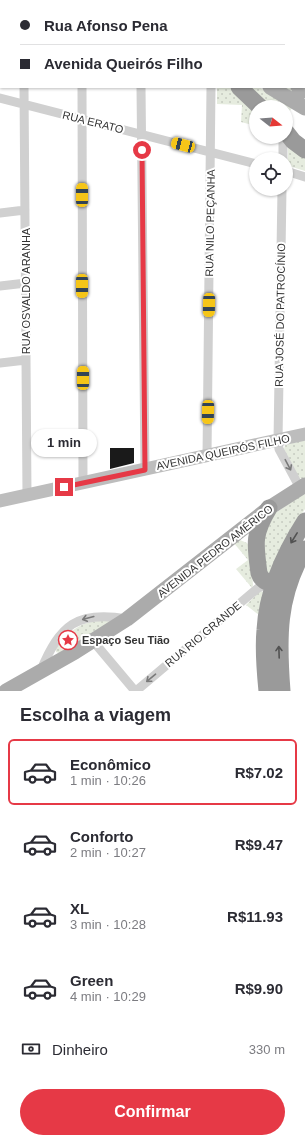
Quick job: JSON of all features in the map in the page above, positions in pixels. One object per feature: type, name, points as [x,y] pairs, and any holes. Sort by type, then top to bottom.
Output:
[{"type":"highway","points":[[240,88],[253,100]]},
{"type":"highway","points":[[293,141],[305,150]]},
{"type":"highway","points":[[269,508],[261,522],[255,544],[260,577],[266,582],[281,584]]},
{"type":"highway","points":[[282,691],[279,655],[282,608],[281,584],[285,555],[305,521]]},
{"type":"highway","points":[[267,691],[264,655],[265,628],[270,596],[295,567],[305,549]]},
{"type":"main road","points":[[272,88],[305,108]]},
{"type":"main road","name":"AVENIDA QUEIRÓS FILHO","points":[[0,501],[305,434]]},
{"type":"main road","name":"AVENIDA PEDRO AMÉRICO","points":[[9,690],[93,641],[127,619],[269,508],[303,487]]},
{"type":"main road","points":[[231,538],[246,537],[255,544]]},
{"type":"street","name":"RUA OSVALDO ARANHA","points":[[24,88],[27,495]]},
{"type":"street","points":[[82,88],[83,483]]},
{"type":"street","points":[[141,88],[145,470]]},
{"type":"street","name":"RUA NILO PEÇANHA","points":[[207,456],[211,88]]},
{"type":"street","name":"RUA ERATO","points":[[0,98],[249,162]]},
{"type":"street","points":[[293,173],[305,177]]},
{"type":"street","name":"RUA JOSÉ DO PATROCÍNIO","points":[[278,441],[282,196]]},
{"type":"street","points":[[0,213],[25,210]]},
{"type":"street","points":[[0,286],[26,283]]},
{"type":"street","points":[[0,363],[26,360]]},
{"type":"street","points":[[278,441],[279,449],[303,487]]},
{"type":"street","name":"RUA RIO GRANDE","points":[[136,691],[258,588],[281,584]]},
{"type":"street","points":[[41,671],[59,637],[75,623],[96,616],[127,619]]},
{"type":"street","points":[[93,641],[136,691]]},
{"type":"shaded area","points":[[217,88],[230,88],[249,103],[249,124],[241,122],[242,105],[217,104]]},
{"type":"shaded area","points":[[247,88],[261,88],[276,97],[282,88],[305,88],[293,106],[293,100],[261,100]]},
{"type":"shaded area","points":[[288,145],[305,154],[305,171],[293,167],[293,152],[288,152]]},
{"type":"shaded area","points":[[305,440],[305,478],[302,479],[298,477],[284,449],[285,445]]},
{"type":"shaded area","points":[[305,493],[305,509],[285,540],[269,574],[266,571],[262,539],[275,513]]},
{"type":"shaded area","points":[[240,540],[247,543],[250,548],[252,588],[236,569],[248,560],[233,542]]},
{"type":"shaded area","points":[[260,591],[263,592],[259,615],[246,605]]},
{"type":"shaded area","points":[[110,620],[109,623],[59,653],[56,652],[56,649],[67,635],[78,627],[92,622]]},
{"type":"building","points":[[110,448],[134,448],[134,463],[110,469]]},
{"type":"place","name":"Espaço Seu Tião","points":[[68,640]]},
{"type":"route","points":[[64,487],[145,470],[142,150]]}]
